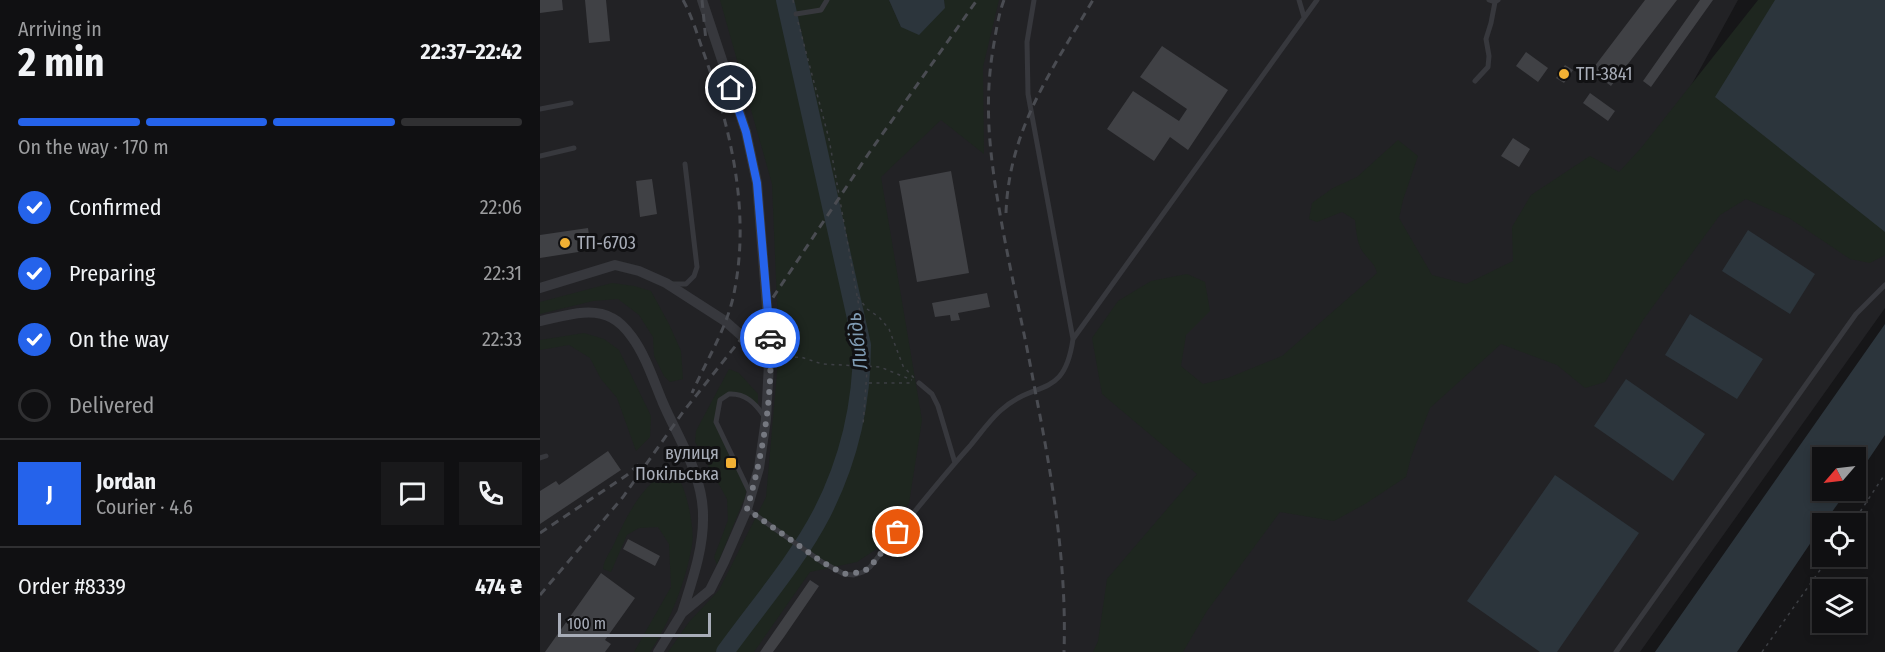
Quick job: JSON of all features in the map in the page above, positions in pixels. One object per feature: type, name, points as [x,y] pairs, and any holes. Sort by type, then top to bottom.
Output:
[{"type":"street","points":[[682,613],[710,590],[747,509],[759,468],[766,419],[770,359],[768,305],[762,260],[757,183],[746,132],[702,0]]},
{"type":"street","points":[[540,288],[615,265],[639,271],[666,283],[725,321],[770,359]]},
{"type":"street","points":[[540,321],[580,313],[613,318],[632,338],[687,454],[700,489],[703,513],[702,543],[682,613],[658,652]]},
{"type":"lane","points":[[796,14],[821,10],[827,0]]},
{"type":"lane","points":[[747,509],[822,562],[844,574],[863,572],[870,567],[1001,411],[1019,398],[1054,383],[1063,374],[1071,357],[1073,339],[1028,94],[1027,42],[1034,0]]},
{"type":"lane","points":[[1299,0],[1304,17]]},
{"type":"lane","points":[[1073,339],[1317,0]]},
{"type":"lane","points":[[1475,81],[1488,67],[1486,39],[1494,0]]},
{"type":"lane","points":[[540,109],[571,103]]},
{"type":"lane","points":[[540,156],[574,148]]},
{"type":"lane","points":[[666,283],[686,284],[694,276],[697,267],[686,164]]},
{"type":"lane","points":[[1616,652],[1856,314],[1885,285]]},
{"type":"lane","points":[[919,383],[932,394],[938,406],[955,463]]},
{"type":"lane","points":[[751,496],[716,422],[720,400],[729,394],[744,395],[758,407],[766,419]]},
{"type":"path","points":[[793,0],[829,139],[868,357],[868,383],[863,425]]},
{"type":"path","points":[[857,296],[867,309],[879,317],[889,329],[903,366],[919,383]]},
{"type":"path","points":[[770,359],[801,357],[822,364],[880,367],[919,383]]},
{"type":"path","points":[[868,383],[919,383]]},
{"type":"path","points":[[1859,513],[1885,474]]},
{"type":"path","points":[[1762,652],[1822,567]]},
{"type":"shaded area","points":[[540,0],[1738,0],[1682,102],[1885,253],[1885,308],[1640,652],[540,652]]},
{"type":"shaded area","points":[[720,0],[889,0],[901,27],[945,8],[944,0],[999,0],[983,67],[984,154],[941,120],[881,177],[922,420],[909,503],[875,550],[857,562],[810,572],[754,652],[668,652],[689,622],[719,590],[766,497],[779,350],[772,184]]},
{"type":"shaded area","points":[[889,0],[944,0],[945,8],[919,35],[901,27]]},
{"type":"shaded area","points":[[1758,0],[1885,0],[1885,255],[1870,263],[1850,259],[1789,218],[1746,199],[1720,215],[1643,320],[1605,382],[1585,388],[1557,365],[1501,344],[1430,408],[1411,457],[1406,477],[1334,521],[1280,512],[1207,611],[1183,652],[1093,652],[1098,641],[1107,579],[1197,474],[1102,394],[1092,338],[1118,301],[1151,281],[1187,274],[1205,282],[1210,311],[1186,335],[1181,366],[1203,384],[1228,378],[1282,356],[1377,273],[1360,246],[1355,220],[1342,212],[1317,222],[1309,219],[1312,203],[1333,188],[1357,177],[1398,140],[1418,156],[1399,218],[1432,275],[1466,284],[1513,261],[1512,227],[1531,195],[1590,156],[1619,172],[1641,148]]},
{"type":"shaded area","points":[[1775,0],[1885,0],[1885,232],[1715,97]]},
{"type":"shaded area","points":[[1748,230],[1815,274],[1790,314],[1722,271]]},
{"type":"shaded area","points":[[612,283],[651,291],[681,351],[683,379],[670,382],[664,376],[654,356],[653,337],[639,315],[618,299],[593,301],[540,314],[540,302]]},
{"type":"shaded area","points":[[1690,314],[1763,359],[1737,399],[1665,355]]},
{"type":"shaded area","points":[[1885,324],[1885,435],[1866,463],[1866,447],[1812,447],[1812,501],[1840,501],[1831,513],[1812,513],[1812,541],[1737,652],[1655,652]]},
{"type":"shaded area","points":[[584,333],[604,339],[619,350],[651,416],[650,437],[636,451],[617,398],[601,379],[590,358],[569,345],[540,350],[540,340]]},
{"type":"shaded area","points":[[729,369],[739,373],[758,394],[758,407],[744,395],[729,394],[720,401],[716,422],[747,487],[717,565],[714,557],[728,520],[727,499],[695,442],[696,431]]},
{"type":"shaded area","points":[[1626,379],[1705,434],[1673,481],[1594,426]]},
{"type":"shaded area","points":[[668,469],[677,477],[684,491],[691,521],[692,545],[681,587],[664,628],[650,652],[634,652],[671,587],[669,544],[658,527],[639,528],[627,535],[611,572],[603,569],[624,522],[636,502],[642,493]]},
{"type":"shaded area","points":[[1555,475],[1639,533],[1557,652],[1540,652],[1467,601]]},
{"type":"building","points":[[540,0],[562,0],[563,10],[540,13]]},
{"type":"building","points":[[585,0],[606,0],[610,41],[589,43]]},
{"type":"building","points":[[1645,0],[1677,0],[1611,86],[1591,71]]},
{"type":"building","points":[[1700,0],[1713,0],[1651,87],[1643,81]]},
{"type":"building","points":[[1162,46],[1228,90],[1188,150],[1170,137],[1154,161],[1107,129],[1133,91],[1179,121],[1187,109],[1140,77]]},
{"type":"building","points":[[1526,52],[1548,68],[1538,82],[1516,66]]},
{"type":"building","name":"ТП-3841","points":[[1565,65],[1573,70],[1564,83],[1556,78]]},
{"type":"building","points":[[1590,93],[1615,111],[1608,121],[1583,103]]},
{"type":"building","points":[[1513,138],[1530,149],[1519,167],[1501,156]]},
{"type":"building","points":[[951,171],[969,273],[917,282],[899,181]]},
{"type":"building","points":[[652,179],[657,214],[640,217],[636,181]]},
{"type":"building","name":"ТП-6703","points":[[588,228],[591,250],[540,258],[540,235]]},
{"type":"building","points":[[987,293],[990,307],[958,313],[960,320],[951,321],[950,315],[935,317],[932,303]]},
{"type":"building","points":[[608,451],[621,470],[540,524],[540,491],[556,481],[559,485]]},
{"type":"building","points":[[628,539],[660,556],[655,566],[623,549]]},
{"type":"building","points":[[601,573],[635,598],[605,640],[611,644],[605,652],[545,652]]},
{"type":"building","points":[[810,580],[819,586],[784,637],[773,652],[760,652]]},
{"type":"waterway","name":"Либідь","points":[[725,652],[789,567],[822,513],[847,452],[860,389],[862,345],[785,0]]},
{"type":"railway","points":[[683,0],[694,25],[722,108],[735,168],[740,228],[739,258],[732,302],[723,329],[692,393]]},
{"type":"railway","points":[[702,0],[706,41]]},
{"type":"railway","points":[[540,595],[623,497],[683,412],[768,305],[869,153],[977,0]]},
{"type":"railway","points":[[1004,0],[997,24],[990,72],[990,137],[1002,225],[1047,455],[1057,521],[1063,586],[1064,652]]},
{"type":"railway","points":[[1006,213],[1015,154],[1024,127],[1048,76],[1093,0]]},
{"type":"railway","points":[[540,533],[627,475],[639,464]]},
{"type":"way so far","points":[[770,338],[766,419],[759,468],[747,509],[822,562],[844,574],[854,575],[870,567],[898,532]]},
{"type":"place","name":"ТП-3841","points":[[1564,74]]},
{"type":"place","name":"ТП-6703","points":[[565,243]]},
{"type":"place","name":"вулиця Покільська","points":[[731,463]]},
{"type":"route","points":[[731,88],[746,132],[757,183],[770,338]]}]
